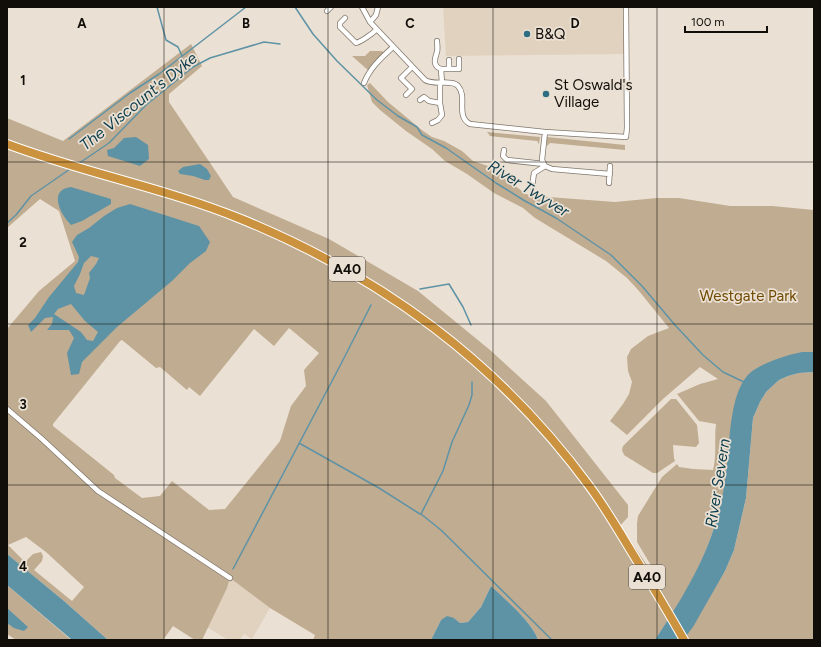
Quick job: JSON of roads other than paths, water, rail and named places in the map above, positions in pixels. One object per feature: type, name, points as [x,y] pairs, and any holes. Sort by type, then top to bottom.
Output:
[{"type":"highway","name":"A40","points":[[7,144],[53,160],[189,200],[240,218],[337,264],[384,292],[425,320],[489,373],[540,425],[559,448],[591,489],[608,515],[684,640]]},
{"type":"street","points":[[327,11],[331,7]]},
{"type":"street","points":[[362,7],[376,30],[428,82],[454,84],[458,86],[461,91],[463,116],[466,122],[470,124],[545,132],[626,138],[626,7]]},
{"type":"street","points":[[370,22],[376,15],[378,7]]},
{"type":"street","points":[[345,18],[340,23],[340,27],[356,43],[369,36],[376,30]]},
{"type":"street","points":[[437,41],[438,50],[435,57],[435,64],[437,68],[459,69],[459,59]]},
{"type":"street","points":[[364,83],[374,65],[393,47]]},
{"type":"street","points":[[449,60],[449,69]]},
{"type":"street","points":[[406,95],[412,89],[401,78],[412,67]]},
{"type":"street","points":[[432,123],[438,120],[442,115],[440,103],[441,69]]},
{"type":"street","points":[[420,100],[424,96],[430,101],[440,103]]},
{"type":"street","points":[[544,165],[542,160],[545,132]]},
{"type":"street","points":[[504,150],[503,156],[507,160],[544,165],[552,169],[610,174]]},
{"type":"street","points":[[532,187],[534,173],[544,165]]},
{"type":"street","points":[[609,183],[610,166]]},
{"type":"street","points":[[7,409],[98,491],[230,578]]},
{"type":"water","points":[[136,137],[148,145],[149,159],[140,166],[108,156],[107,150],[114,148],[124,138]]},
{"type":"water","points":[[200,164],[207,169],[211,176],[209,180],[180,174],[178,171],[183,167]]},
{"type":"water","points":[[71,187],[111,199],[111,204],[82,221],[71,225],[60,209],[58,197],[64,189]]},
{"type":"water","points":[[130,204],[199,226],[210,242],[206,251],[190,263],[172,281],[117,327],[82,362],[79,374],[71,375],[67,353],[74,338],[69,330],[47,330],[52,324],[53,317],[45,318],[31,332],[28,325],[78,262],[79,257],[72,242],[77,235],[117,208]],"holes":[[[91,256],[99,258],[89,273],[90,278],[84,295],[76,293],[74,286],[84,263]],[[71,304],[85,321],[98,332],[93,341],[87,340],[81,332],[54,314],[58,309]]]},
{"type":"water","points":[[802,352],[814,352],[814,372],[799,373],[779,380],[766,392],[753,418],[746,498],[734,550],[725,571],[693,627],[683,640],[655,640],[690,583],[711,537],[722,500],[732,418],[741,384],[747,376],[765,364]]},
{"type":"water","points":[[7,554],[108,640],[72,640],[7,585]]},
{"type":"water","points":[[491,586],[525,619],[531,626],[538,640],[431,640],[441,620],[447,616],[454,618],[460,623],[468,622],[481,607]]},
{"type":"water","points":[[7,608],[28,627],[24,631],[14,628],[7,623]]},
{"type":"waterway","points":[[157,7],[166,40],[178,47],[182,56]]},
{"type":"waterway","points":[[69,139],[130,93],[159,74],[246,7]]},
{"type":"waterway","name":"River Twyver","points":[[295,7],[313,34],[337,61],[377,100],[398,116],[417,127],[422,135],[446,148],[496,183],[556,218],[611,255],[642,286],[703,355],[723,372],[744,382]]},
{"type":"waterway","name":"The Viscount's Dyke","points":[[78,164],[109,143],[146,105],[193,67],[210,58],[264,42],[280,44]]},
{"type":"waterway","name":"The Viscount's Dyke","points":[[7,223],[16,215],[31,196],[70,169]]},
{"type":"waterway","points":[[420,289],[449,284],[463,307],[471,325]]},
{"type":"waterway","points":[[233,569],[371,305]]},
{"type":"waterway","points":[[472,382],[472,395],[469,405],[452,442],[443,471],[421,514],[441,530],[552,640]]},
{"type":"waterway","points":[[299,443],[379,488],[420,514]]},
{"type":"place","name":"B&Q","points":[[527,34]]},
{"type":"place","name":"St Oswald's Village","points":[[546,94]]},
{"type":"park label","name":"Westgate Park","points":[[748,296]]},
{"type":"water label","name":"River Severn","points":[[717,483]]}]
